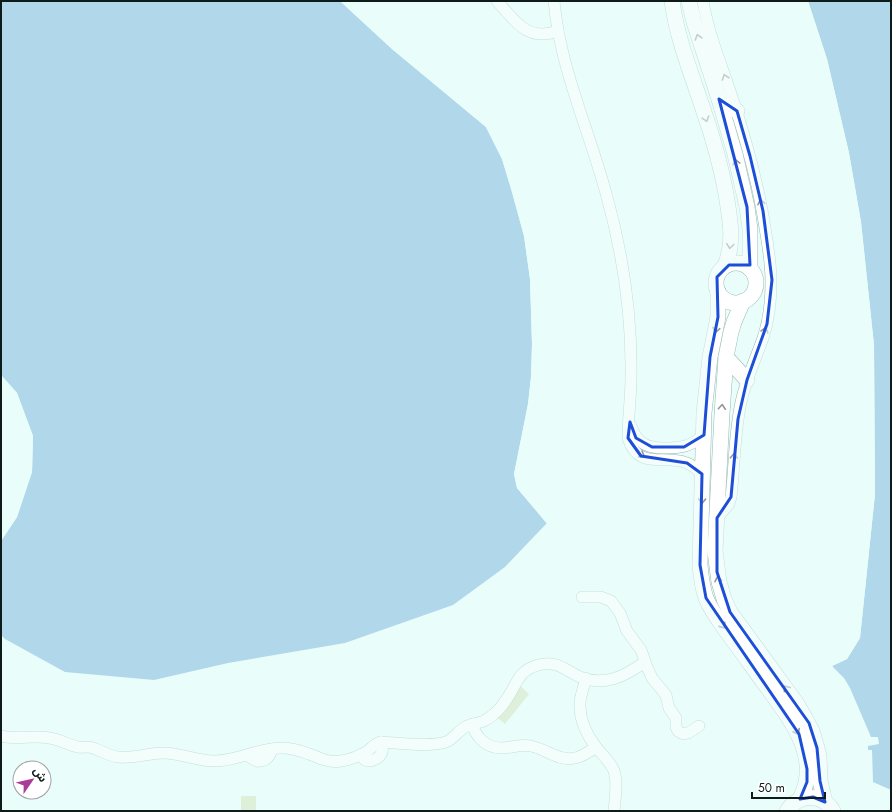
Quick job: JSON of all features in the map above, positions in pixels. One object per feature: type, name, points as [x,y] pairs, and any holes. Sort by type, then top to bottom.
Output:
[{"type":"street","points":[[496,1],[525,30],[541,34],[550,34],[558,31]]},
{"type":"street","points":[[554,1],[558,31],[569,77],[608,197],[618,241],[630,331],[631,377],[630,422],[628,438],[635,451],[641,456],[648,459],[687,463],[702,474]]},
{"type":"street","points":[[672,1],[675,23],[705,114],[724,184],[732,232],[726,266]]},
{"type":"street","points":[[689,1],[694,22],[735,154],[747,207],[750,229],[750,269]]},
{"type":"street","points":[[703,1],[713,41],[737,111],[757,184],[767,238],[772,280],[767,324],[747,380],[738,419],[734,449],[731,497],[728,504],[717,518]]},
{"type":"street","points":[[719,99],[737,111]]},
{"type":"street","points":[[718,291],[724,299],[734,302],[743,301],[751,296],[755,287],[755,277],[750,269],[740,264],[726,266],[717,277],[718,317],[710,357],[704,413],[700,564],[706,598],[716,617],[785,712],[799,734],[806,758],[807,782],[800,799],[787,811]]},
{"type":"street","points":[[743,301],[734,322],[726,357],[715,551],[719,582],[730,612],[797,704],[809,723],[819,756],[820,782],[829,806]]},
{"type":"street","points":[[726,357],[747,380]]},
{"type":"street","points":[[630,422],[636,438],[652,448],[684,447],[698,440],[704,435]]},
{"type":"street","points":[[582,597],[601,597],[610,601],[620,613],[627,631],[641,650],[652,678],[666,695],[669,708],[676,718],[676,728],[678,731],[684,734],[699,726]]},
{"type":"street","points":[[1,736],[16,738],[48,738],[80,748],[92,748],[119,757],[164,753],[213,761],[234,759],[262,750],[293,749],[328,761],[343,761],[360,755],[369,750],[375,744],[381,742],[437,745],[448,741],[463,728],[484,721],[496,712],[507,700],[518,679],[530,668],[542,664],[555,664],[580,677],[602,681],[612,680],[622,676],[645,662]]},
{"type":"street","points":[[586,678],[580,701],[581,717],[587,733],[596,748],[611,764],[615,775],[616,786],[614,811]]},
{"type":"street","points":[[472,724],[474,732],[479,738],[492,747],[500,748],[531,746],[547,751],[558,757],[571,759],[583,756],[596,748]]},
{"type":"street","points":[[800,799],[819,799],[829,806]]},
{"type":"highlighted area","points":[[719,99],[737,111],[750,156],[763,211],[772,280],[767,324],[747,380],[738,419],[731,497],[717,518],[717,572],[730,612],[809,723],[817,748],[820,781],[825,802],[813,797],[800,799],[807,782],[807,769],[799,734],[706,598],[700,565],[702,474],[687,463],[641,456],[628,438],[630,422],[636,438],[652,447],[684,447],[704,435],[710,357],[718,317],[717,277],[729,265],[750,265],[747,207]]},
{"type":"green space","points":[[518,684],[529,694],[505,724],[495,716]]},
{"type":"green space","points":[[241,796],[256,796],[256,811],[241,811]]},
{"type":"water","points":[[1,1],[340,1],[392,49],[486,127],[502,159],[512,192],[524,236],[530,279],[532,344],[531,377],[528,404],[514,474],[517,488],[547,523],[505,567],[453,605],[345,643],[228,663],[154,680],[65,672],[5,639],[1,635],[1,541],[17,517],[32,472],[33,436],[17,393],[1,375]]},
{"type":"water","points":[[808,1],[891,1],[891,790],[873,782],[872,750],[868,750],[868,746],[879,744],[878,737],[871,737],[850,688],[844,678],[832,666],[847,659],[860,638],[875,494],[874,345],[861,222],[849,153],[827,59]]},
{"type":"pier","points":[[340,1],[343,1],[394,48],[487,125],[504,158],[526,236],[532,279],[534,344],[533,377],[530,404],[516,474],[518,487],[548,521],[548,525],[517,488],[514,474],[528,404],[531,377],[532,344],[530,279],[524,236],[502,159],[486,127],[392,49]]},
{"type":"pier","points":[[806,1],[808,1],[827,59],[849,153],[861,222],[874,345],[875,494],[860,638],[847,659],[832,666],[842,680],[830,666],[831,664],[845,657],[858,638],[873,494],[872,345],[859,222],[847,153],[825,60]]},
{"type":"pier","points":[[1,375],[17,393],[33,436],[32,472],[17,517],[1,541],[1,537],[16,516],[30,471],[31,436],[16,394],[1,378]]}]
